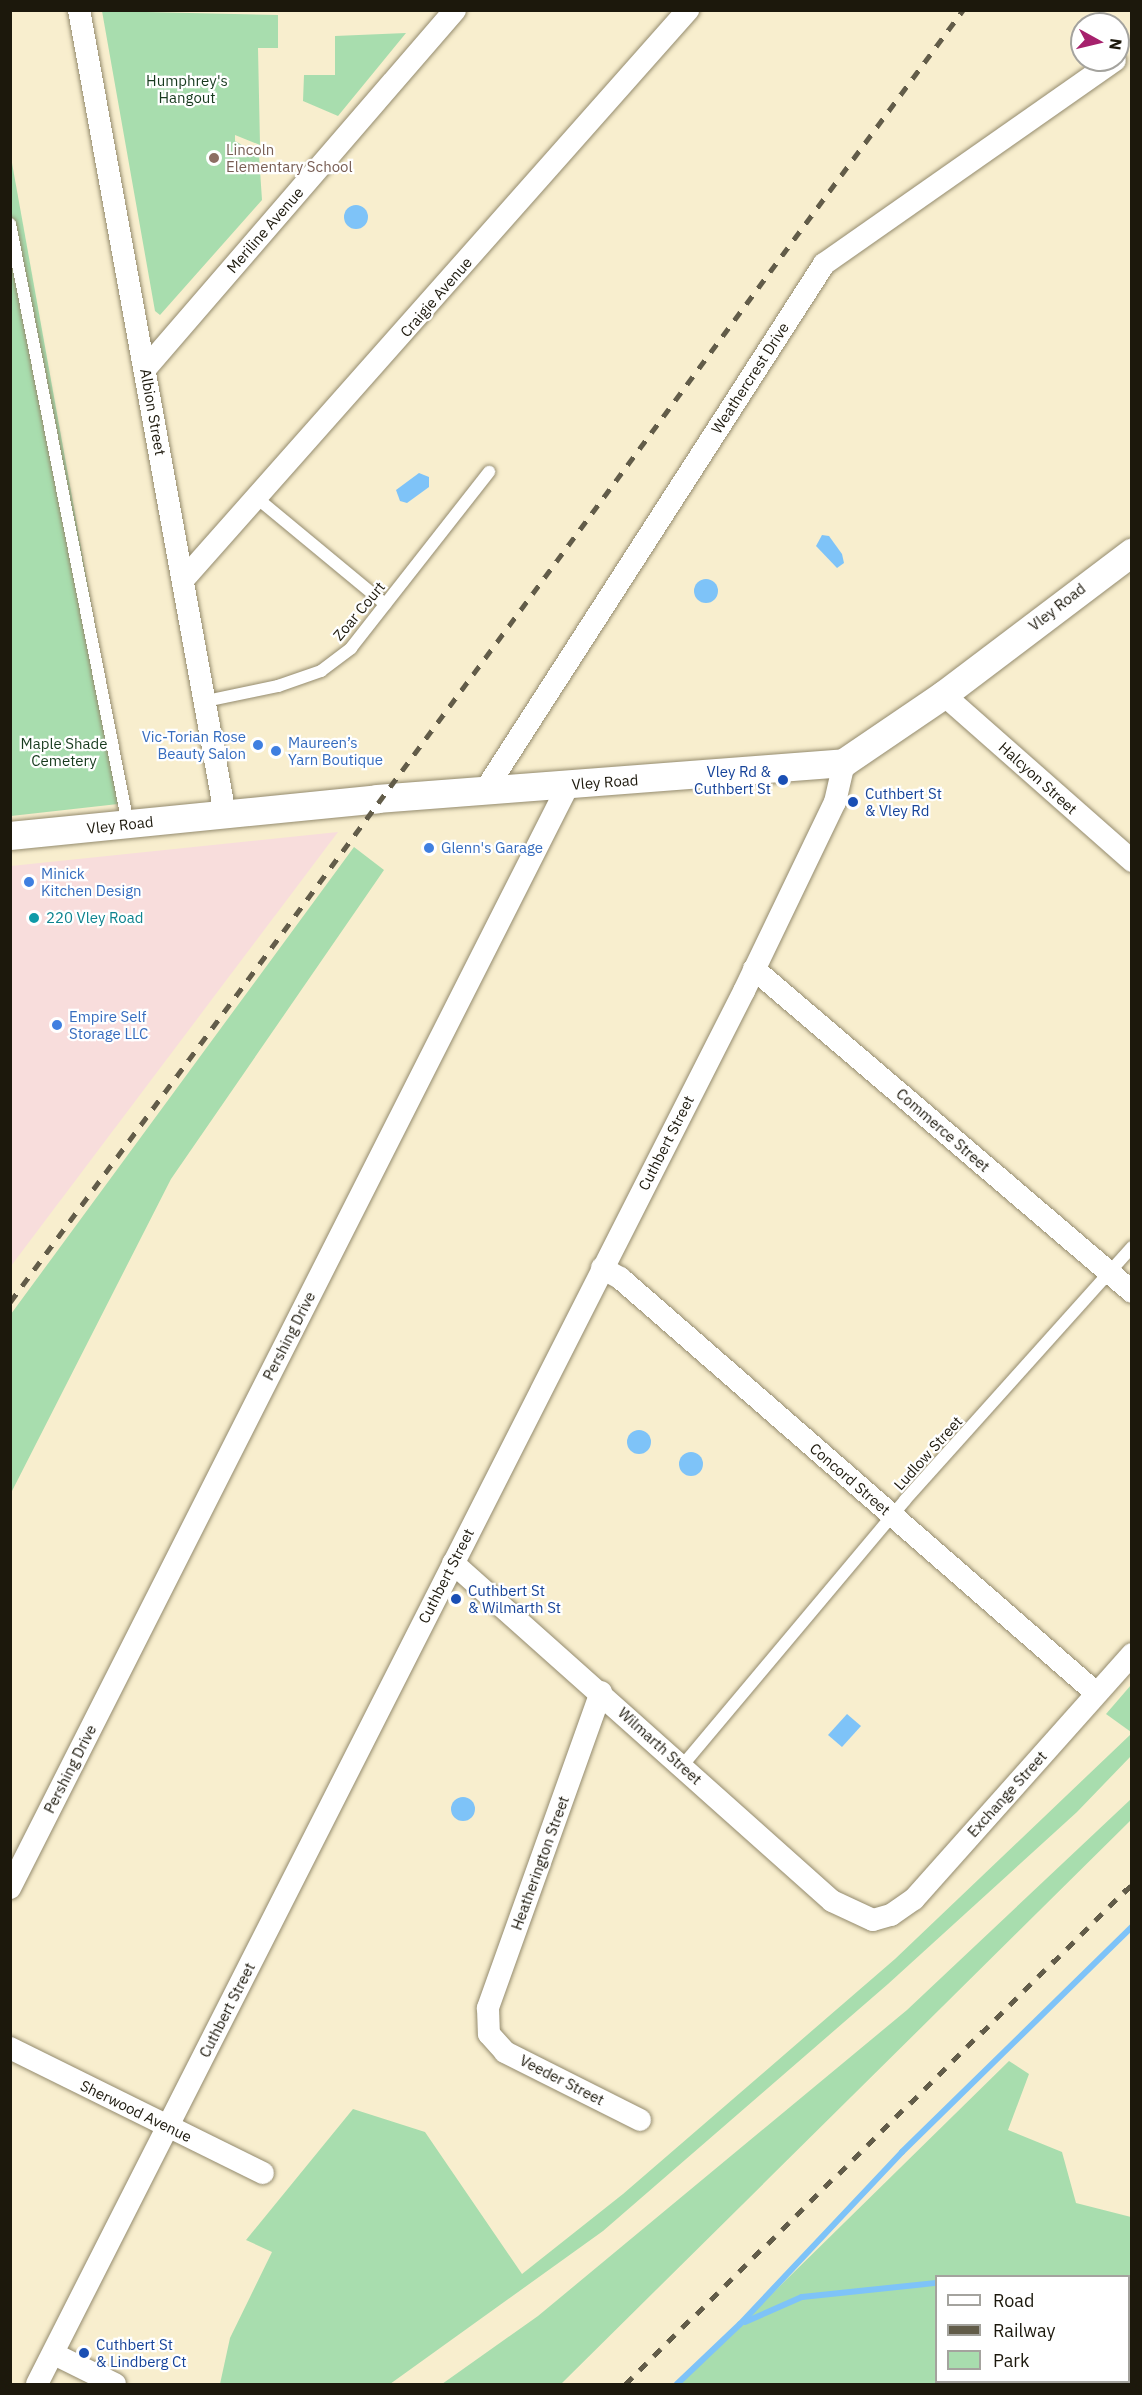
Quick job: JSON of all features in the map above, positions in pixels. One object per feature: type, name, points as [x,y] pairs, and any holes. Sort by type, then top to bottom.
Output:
[{"type":"street","name":"Albion Street","points":[[79,10],[207,701],[225,814]]},
{"type":"street","name":"Meriline Avenue","points":[[146,368],[455,10]]},
{"type":"street","name":"Craigie Avenue","points":[[183,580],[258,499],[688,10]]},
{"type":"street","name":"Weathercrest Drive","points":[[484,792],[824,264],[1098,72]]},
{"type":"street","name":"Vley Road","points":[[10,836],[225,814],[844,763],[944,695],[1125,557]]},
{"type":"street","name":"Halcyon Street","points":[[944,695],[1131,861]]},
{"type":"street","name":"Cuthbert Street","points":[[37,2385],[754,969],[835,802],[844,763]]},
{"type":"street","name":"Pershing Drive","points":[[10,1888],[569,784]]},
{"type":"street","name":"Commerce Street","points":[[754,969],[1131,1292]]},
{"type":"street","name":"Concord Street","points":[[602,1268],[621,1278],[1096,1694]]},
{"type":"street","name":"Wilmarth Street","points":[[453,1563],[601,1692],[832,1901],[873,1920]]},
{"type":"street","name":"Exchange Street","points":[[873,1920],[891,1915],[914,1899],[1131,1654]]},
{"type":"street","name":"Heatherington Street","points":[[489,2034],[488,2008],[601,1692]]},
{"type":"street","name":"Veeder Street","points":[[489,2034],[505,2052],[640,2120]]},
{"type":"street","name":"Sherwood Avenue","points":[[10,2048],[263,2173]]},
{"type":"street","points":[[54,2354],[115,2385]]},
{"type":"lane","points":[[10,224],[128,824]]},
{"type":"lane","name":"Zoar Court","points":[[207,701],[278,686],[321,671],[351,648],[489,472]]},
{"type":"lane","points":[[258,499],[385,604]]},
{"type":"lane","name":"Ludlow Street","points":[[682,1766],[892,1516],[1131,1247]]},
{"type":"shaded area","points":[[338,832],[11,1266],[11,866]]},
{"type":"green space","name":"Lincoln Elementary School","points":[[102,11],[278,15],[278,48],[258,48],[260,145],[235,135],[235,141],[259,155],[262,200],[160,315],[155,311]]},
{"type":"green space","points":[[406,33],[338,116],[303,101],[304,75],[335,75],[335,36]]},
{"type":"green space","name":"Maple Shade Cemetery","points":[[10,152],[127,803],[11,816],[10,816]]},
{"type":"green space","points":[[354,847],[384,870],[171,1179],[11,1493],[11,1314]]},
{"type":"green space","points":[[1131,1685],[1131,1732],[1106,1714]]},
{"type":"green space","points":[[1131,1734],[1131,1756],[1077,1812],[888,1984],[603,2231],[390,2384],[220,2384],[230,2338],[272,2252],[246,2240],[353,2109],[425,2132],[522,2274],[623,2194],[895,1959]]},
{"type":"green space","points":[[1131,1799],[1131,1820],[561,2384],[442,2384],[538,2316],[907,2010]]},
{"type":"green space","points":[[1009,2061],[1029,2074],[1008,2130],[1062,2152],[1076,2203],[1131,2217],[1131,2384],[1100,2383],[1130,2383],[1130,2275],[935,2275],[935,2383],[1010,2384],[680,2384]]},
{"type":"water","points":[[356,205],[365,208],[368,217],[365,226],[356,229],[347,226],[344,217],[347,208]]},
{"type":"water","points":[[419,473],[429,477],[429,487],[407,503],[400,501],[396,490]]},
{"type":"water","points":[[822,535],[829,536],[842,554],[844,563],[837,568],[816,546]]},
{"type":"water","points":[[706,579],[715,582],[718,591],[715,600],[706,603],[697,600],[694,591],[697,582]]},
{"type":"water","points":[[639,1430],[648,1433],[651,1442],[648,1451],[639,1454],[630,1451],[627,1442],[630,1433]]},
{"type":"water","points":[[691,1452],[696,1453],[702,1459],[702,1469],[696,1475],[691,1476],[686,1475],[680,1469],[679,1464],[680,1459],[686,1453]]},
{"type":"water","points":[[847,1714],[861,1726],[842,1747],[828,1735]]},
{"type":"water","points":[[463,1797],[472,1800],[475,1809],[472,1818],[463,1821],[454,1818],[451,1809],[454,1800]]},
{"type":"waterway","points":[[677,2384],[740,2324],[902,2152],[1132,1927]]},
{"type":"waterway","points":[[745,2322],[802,2297],[935,2283]]},
{"type":"railway","points":[[10,1302],[963,10]]},
{"type":"railway","points":[[625,2384],[1132,1884]]},
{"type":"place","name":"Lincoln Elementary School","points":[[214,158]]},
{"type":"place","name":"Vic-Torian Rose Beauty Salon","points":[[258,745]]},
{"type":"place","name":"Maureen’s Yarn Boutique","points":[[276,751]]},
{"type":"place","name":"Vley Rd & Cuthbert St","points":[[783,780]]},
{"type":"place","name":"Cuthbert St & Vley Rd","points":[[853,802]]},
{"type":"place","name":"Glenn's Garage","points":[[429,848]]},
{"type":"place","name":"Minick Kitchen Design","points":[[29,882]]},
{"type":"place","name":"220 Vley Road","points":[[34,918]]},
{"type":"place","name":"Empire Self Storage LLC","points":[[57,1025]]},
{"type":"place","name":"Cuthbert St & Wilmarth St","points":[[456,1599]]},
{"type":"place","name":"Cuthbert St & Lindberg Ct","points":[[84,2353]]},
{"type":"park label","name":"Humphrey's Hangout","points":[[187,88]]}]
